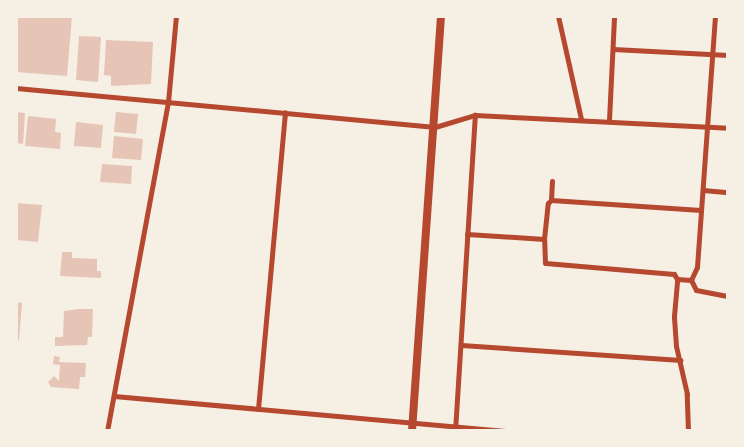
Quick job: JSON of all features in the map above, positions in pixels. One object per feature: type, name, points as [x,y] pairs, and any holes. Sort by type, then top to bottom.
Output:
[{"type":"street","points":[[106,431],[168,102],[176,16]]},
{"type":"street","points":[[412,427],[435,127],[441,16]]},
{"type":"street","points":[[558,16],[581,119]]},
{"type":"street","points":[[609,120],[614,16]]},
{"type":"street","points":[[691,280],[697,267],[715,16]]},
{"type":"street","points":[[613,50],[728,55]]},
{"type":"street","points":[[16,88],[435,127],[475,115],[609,120],[728,128]]},
{"type":"street","points":[[258,410],[285,112]]},
{"type":"street","points":[[455,429],[475,115]]},
{"type":"street","points":[[552,181],[551,200],[547,207],[544,239],[545,264],[674,274],[677,279],[675,333],[686,394],[688,431]]},
{"type":"street","points":[[703,190],[728,192]]},
{"type":"street","points":[[551,200],[701,210]]},
{"type":"street","points":[[467,234],[544,239]]},
{"type":"street","points":[[677,279],[691,280]]},
{"type":"street","points":[[691,280],[696,290],[728,296]]},
{"type":"street","points":[[461,345],[680,360]]},
{"type":"street","points":[[114,396],[412,427],[505,431]]},
{"type":"building","points":[[16,16],[72,16],[67,76],[16,72]]},
{"type":"building","points":[[79,36],[101,37],[98,82],[76,80]]},
{"type":"building","points":[[106,40],[153,42],[151,84],[111,86],[111,76],[104,75]]},
{"type":"building","points":[[16,112],[25,113],[23,144],[16,143]]},
{"type":"building","points":[[116,112],[138,114],[136,134],[114,132]]},
{"type":"building","points":[[28,116],[56,119],[55,132],[61,133],[60,149],[25,146]]},
{"type":"building","points":[[76,122],[103,125],[101,148],[74,146]]},
{"type":"building","points":[[114,136],[143,139],[141,160],[112,158]]},
{"type":"building","points":[[102,164],[132,166],[131,184],[100,182]]},
{"type":"building","points":[[16,203],[42,205],[38,242],[16,240]]},
{"type":"building","points":[[62,252],[72,252],[72,258],[97,259],[97,271],[101,271],[101,278],[60,276]]},
{"type":"building","points":[[16,302],[22,303],[19,340],[16,340]]},
{"type":"building","points":[[93,309],[92,337],[88,337],[87,345],[55,346],[55,337],[63,337],[64,311]]},
{"type":"building","points":[[54,356],[60,357],[59,362],[86,363],[85,377],[80,377],[79,389],[51,387],[48,382],[54,376],[59,381],[60,365],[53,364]]}]
